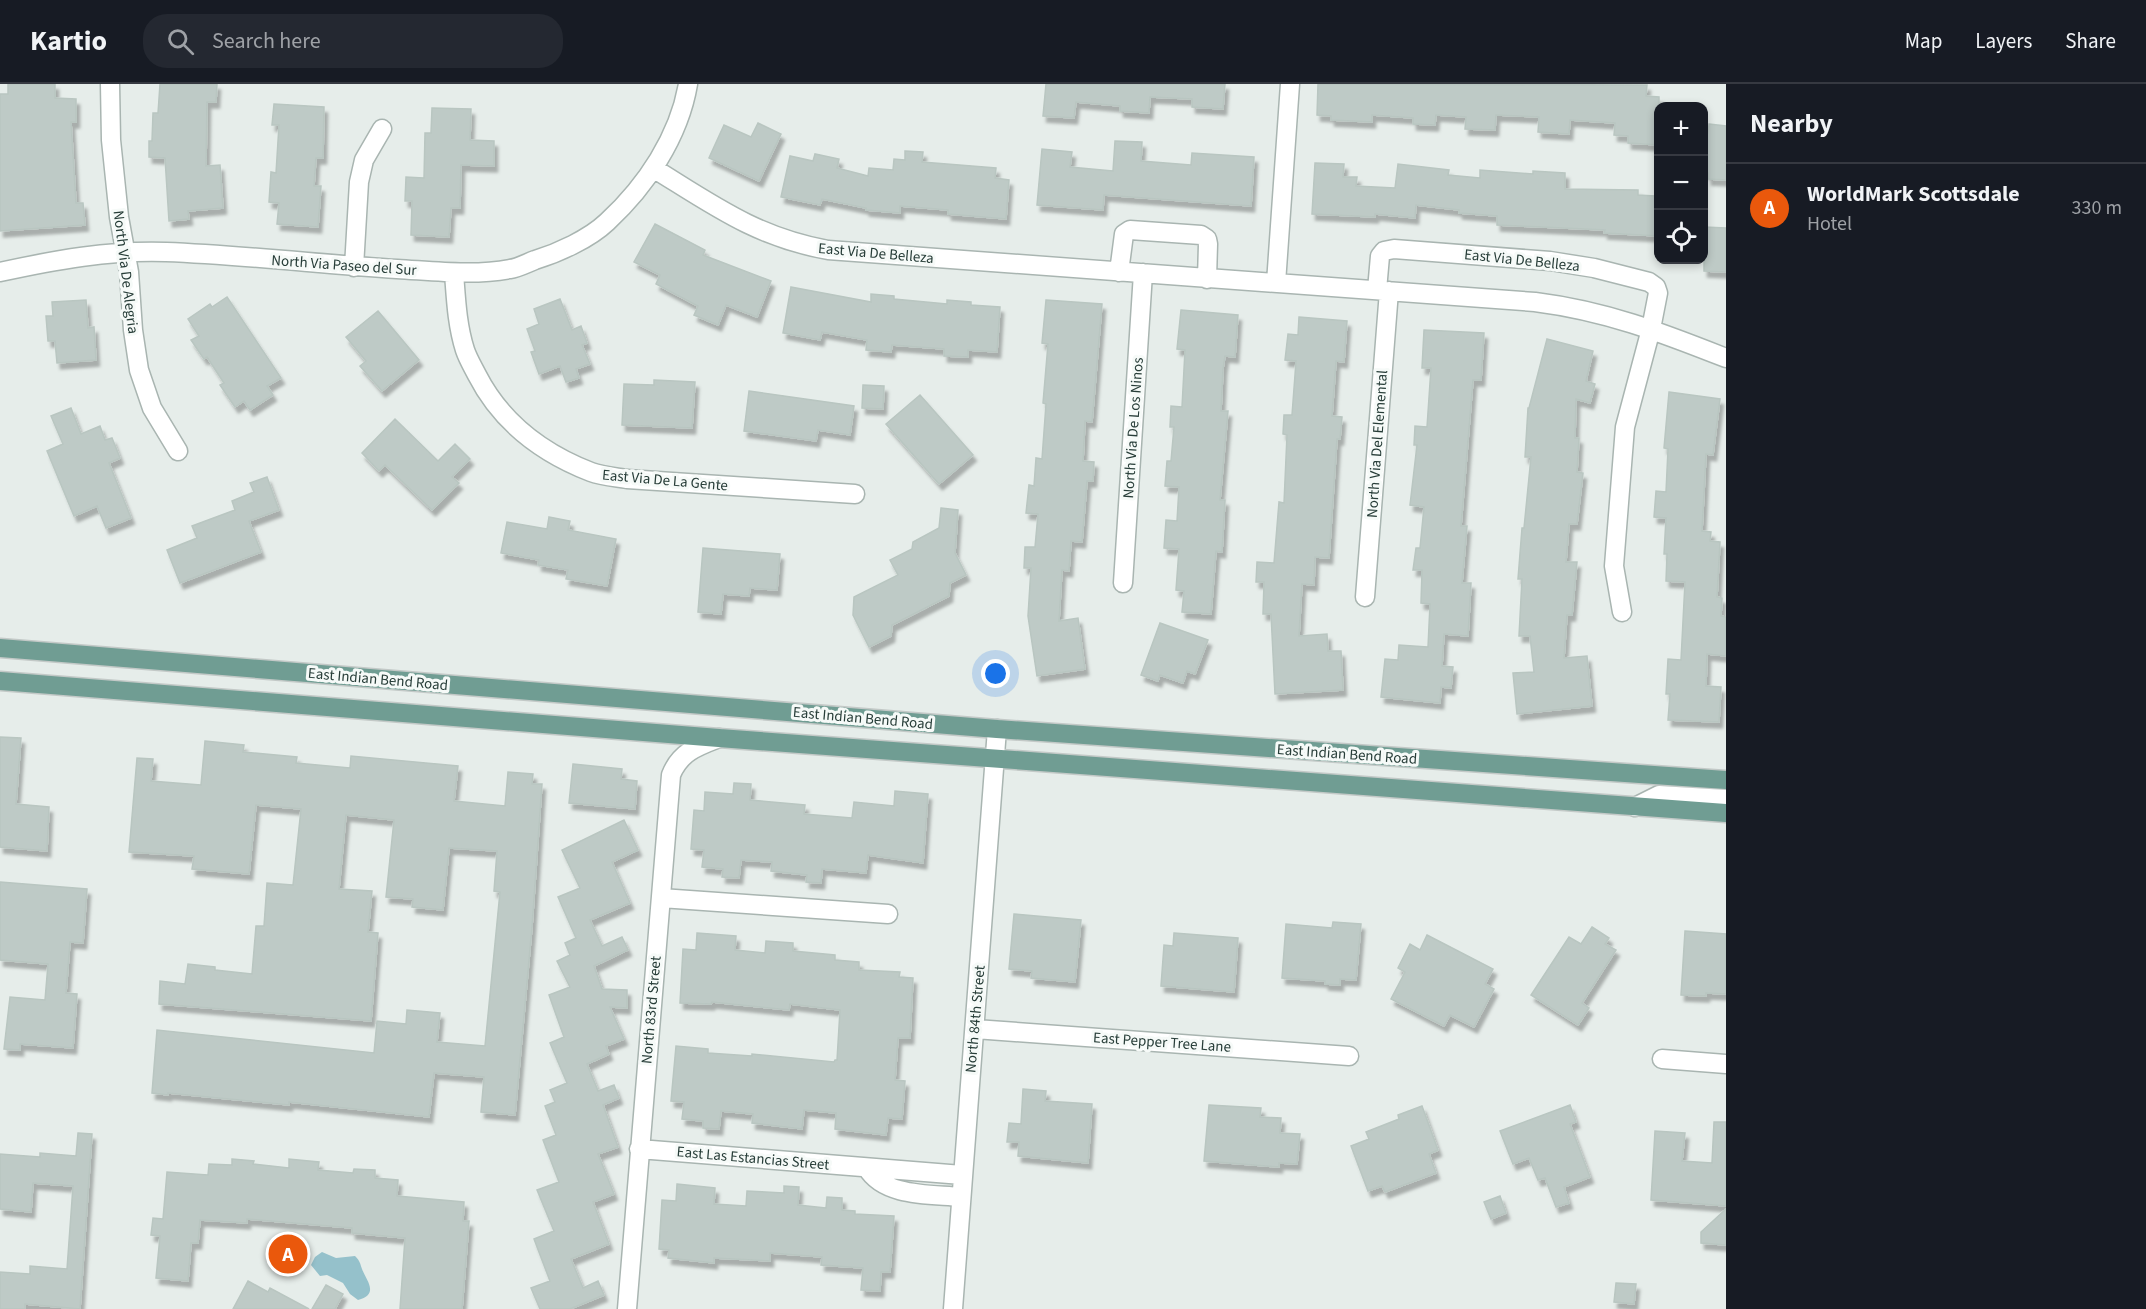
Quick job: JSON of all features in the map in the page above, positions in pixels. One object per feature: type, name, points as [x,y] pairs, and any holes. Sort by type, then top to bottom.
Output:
[{"type":"main road","name":"East Indian Bend Road","points":[[0,648],[997,729],[1726,780]]},
{"type":"main road","name":"East Indian Bend Road","points":[[0,681],[719,738],[1726,813]]},
{"type":"street","name":"North Via De Alegria","points":[[110,84],[111,140],[119,217],[126,253],[133,330],[140,370],[152,408],[178,451]]},
{"type":"street","points":[[653,168],[670,139],[684,107],[688,84]]},
{"type":"street","points":[[1276,283],[1290,84]]},
{"type":"street","points":[[354,267],[359,182],[364,160],[382,129]]},
{"type":"street","name":"North Via Paseo del Sur","points":[[0,272],[52,261],[126,253],[164,252],[454,273],[510,269],[546,257],[606,224],[639,188],[653,168]]},
{"type":"street","name":"East Via De Belleza","points":[[653,168],[729,216],[766,234],[799,245],[880,255],[1563,306],[1651,328],[1726,358]]},
{"type":"street","points":[[1119,272],[1122,239],[1124,234],[1130,230],[1201,235],[1207,239],[1209,244],[1207,279]]},
{"type":"street","name":"East Via De Belleza","points":[[1383,291],[1380,256],[1384,251],[1394,249],[1550,261],[1594,268],[1649,282],[1656,287],[1658,293],[1651,328]]},
{"type":"street","name":"East Via De La Gente","points":[[454,273],[458,322],[465,352],[479,380],[497,408],[526,437],[553,455],[593,473],[627,478],[855,494]]},
{"type":"street","name":"North Via De Los Ninos","points":[[1123,582],[1143,273]]},
{"type":"street","name":"North Via Del Elemental","points":[[1365,597],[1383,291]]},
{"type":"street","points":[[1622,612],[1614,566],[1624,437],[1651,328]]},
{"type":"street","name":"North 84th Street","points":[[953,1309],[997,729]]},
{"type":"street","name":"North 83rd Street","points":[[627,1309],[671,775],[678,760],[689,751],[719,738]]},
{"type":"street","points":[[1635,807],[1659,795],[1726,799]]},
{"type":"street","points":[[661,898],[888,914]]},
{"type":"street","name":"East Pepper Tree Lane","points":[[975,1029],[1349,1056]]},
{"type":"street","points":[[1662,1059],[1726,1064]]},
{"type":"street","name":"East Las Estancias Street","points":[[639,1149],[962,1175]]},
{"type":"street","points":[[867,1168],[873,1178],[903,1191],[960,1197]]},
{"type":"water","points":[[322,1252],[336,1258],[355,1256],[370,1286],[368,1294],[358,1300],[350,1294],[343,1283],[327,1275],[320,1276],[311,1265],[315,1257]]},
{"type":"building","points":[[8,84],[55,84],[55,98],[76,99],[76,122],[71,122],[76,203],[83,203],[85,225],[0,231],[0,94],[8,94]]},
{"type":"building","points":[[160,84],[217,84],[216,102],[207,102],[206,166],[220,165],[223,208],[188,211],[189,219],[169,221],[165,158],[149,157],[153,113],[158,113]]},
{"type":"building","points":[[1046,84],[1225,84],[1223,109],[1192,107],[1192,99],[1150,97],[1149,113],[1120,111],[1120,106],[1076,102],[1074,118],[1043,116]]},
{"type":"building","points":[[1318,84],[1647,85],[1646,96],[1659,97],[1659,102],[1654,102],[1654,145],[1628,143],[1628,136],[1614,135],[1615,123],[1570,120],[1569,134],[1538,132],[1539,117],[1496,115],[1495,130],[1465,129],[1466,117],[1436,115],[1435,125],[1413,124],[1413,118],[1372,115],[1372,122],[1331,120],[1331,116],[1317,115]]},
{"type":"building","points":[[274,104],[324,107],[323,158],[316,158],[314,186],[321,186],[318,227],[277,224],[279,203],[269,202],[271,172],[276,173],[279,125],[272,125]]},
{"type":"building","points":[[432,108],[471,109],[470,140],[494,141],[494,166],[461,165],[460,208],[451,208],[449,237],[411,235],[412,201],[405,201],[406,177],[424,178],[425,133],[431,133]]},
{"type":"building","points":[[758,123],[781,134],[759,181],[709,158],[724,125],[751,137]]},
{"type":"building","points":[[1709,124],[1726,126],[1726,180],[1708,179]]},
{"type":"building","points":[[1115,141],[1142,142],[1141,161],[1191,165],[1192,153],[1254,157],[1251,206],[1104,195],[1103,210],[1037,205],[1042,149],[1072,152],[1070,167],[1113,171]]},
{"type":"building","points":[[905,151],[923,152],[922,162],[996,168],[995,178],[1009,180],[1006,219],[948,214],[948,210],[900,206],[900,213],[866,210],[866,208],[822,199],[820,205],[781,197],[790,156],[813,161],[815,154],[839,159],[837,168],[868,176],[869,168],[893,170],[894,159],[905,160]]},
{"type":"building","points":[[1315,163],[1344,164],[1343,177],[1357,177],[1356,186],[1395,188],[1398,164],[1449,170],[1448,175],[1480,178],[1480,170],[1533,174],[1533,171],[1565,173],[1565,189],[1638,190],[1638,195],[1654,196],[1654,236],[1604,233],[1605,230],[1497,225],[1497,216],[1459,213],[1459,210],[1416,205],[1415,218],[1375,214],[1375,217],[1312,214]]},
{"type":"building","points":[[655,224],[705,250],[703,255],[771,281],[757,317],[726,305],[718,325],[694,315],[698,306],[656,284],[660,275],[634,262]]},
{"type":"building","points":[[1708,227],[1726,228],[1726,272],[1704,271],[1704,264],[1708,264]]},
{"type":"building","points":[[791,287],[871,302],[871,294],[894,296],[894,299],[947,304],[947,300],[971,302],[971,305],[1000,307],[997,352],[968,350],[968,357],[944,356],[944,349],[892,345],[891,352],[866,350],[867,340],[822,332],[820,340],[783,333]]},
{"type":"building","points":[[227,297],[281,378],[267,386],[273,395],[250,410],[244,401],[235,407],[220,385],[224,383],[207,357],[204,359],[191,340],[199,336],[188,319],[210,304],[212,307]]},
{"type":"building","points":[[560,299],[572,330],[581,326],[587,343],[582,345],[590,364],[576,369],[579,378],[566,382],[560,366],[539,374],[531,352],[535,351],[527,329],[539,324],[534,309]]},
{"type":"building","points":[[86,300],[88,328],[94,327],[96,360],[57,363],[55,341],[48,341],[46,316],[53,316],[52,302]]},
{"type":"building","points":[[1046,300],[1102,304],[1092,422],[1085,421],[1083,461],[1094,462],[1093,481],[1087,481],[1082,542],[1071,541],[1069,571],[1062,570],[1059,621],[1078,618],[1085,669],[1037,676],[1028,616],[1031,568],[1024,568],[1025,547],[1035,547],[1038,514],[1026,513],[1029,485],[1034,486],[1036,458],[1042,459],[1046,404],[1043,403],[1048,344],[1042,343]]},
{"type":"building","points":[[1181,310],[1238,315],[1235,357],[1225,356],[1223,369],[1221,411],[1228,411],[1220,500],[1225,500],[1222,552],[1216,551],[1211,614],[1182,612],[1184,591],[1176,590],[1179,549],[1164,548],[1166,520],[1177,521],[1179,487],[1165,486],[1167,461],[1171,461],[1174,427],[1170,427],[1171,406],[1182,407],[1185,350],[1177,349]]},
{"type":"building","points":[[378,311],[419,360],[382,391],[360,366],[366,361],[346,337]]},
{"type":"building","points":[[1299,317],[1347,321],[1344,362],[1336,361],[1332,416],[1342,417],[1340,439],[1337,439],[1329,558],[1315,557],[1314,585],[1302,584],[1299,636],[1327,634],[1328,651],[1341,651],[1343,690],[1275,694],[1271,614],[1263,614],[1264,582],[1256,582],[1257,562],[1274,563],[1279,502],[1284,503],[1287,435],[1283,434],[1284,415],[1292,415],[1296,361],[1285,360],[1288,334],[1298,335]]},
{"type":"building","points":[[1424,330],[1484,333],[1481,380],[1473,380],[1461,526],[1467,526],[1462,583],[1471,583],[1468,636],[1444,634],[1442,666],[1453,667],[1451,688],[1441,687],[1440,703],[1381,697],[1385,659],[1398,660],[1399,645],[1428,647],[1430,604],[1421,603],[1422,570],[1413,570],[1416,548],[1420,548],[1424,507],[1410,505],[1417,445],[1414,445],[1415,426],[1427,427],[1431,368],[1422,368]]},
{"type":"building","points":[[1547,339],[1593,351],[1586,381],[1595,384],[1590,403],[1576,399],[1575,438],[1579,438],[1577,472],[1583,473],[1577,524],[1569,524],[1566,562],[1577,562],[1572,615],[1567,615],[1564,658],[1587,656],[1592,706],[1517,714],[1513,673],[1534,672],[1530,636],[1519,636],[1522,579],[1518,579],[1531,457],[1525,457],[1528,408]]},
{"type":"building","points":[[654,380],[695,382],[692,428],[622,425],[624,384],[654,385]]},
{"type":"building","points":[[863,385],[884,386],[883,409],[862,408]]},
{"type":"building","points":[[749,391],[854,406],[850,435],[818,430],[816,441],[744,431]]},
{"type":"building","points":[[1669,392],[1720,399],[1713,455],[1706,454],[1702,531],[1711,532],[1710,541],[1720,542],[1717,597],[1722,598],[1721,616],[1726,617],[1726,656],[1707,654],[1706,686],[1721,687],[1719,722],[1668,720],[1670,694],[1666,694],[1668,659],[1681,660],[1685,582],[1666,581],[1667,554],[1664,554],[1666,518],[1654,517],[1656,491],[1666,492],[1668,449],[1664,448]]},
{"type":"building","points":[[920,395],[973,455],[939,484],[886,424]]},
{"type":"building","points":[[71,408],[81,434],[100,426],[105,440],[112,438],[120,458],[109,463],[131,518],[106,528],[97,506],[74,516],[47,451],[63,444],[51,416]]},
{"type":"building","points":[[395,419],[438,461],[455,444],[470,459],[452,477],[459,483],[432,510],[385,465],[379,471],[362,453]]},
{"type":"building","points":[[267,477],[279,510],[249,521],[261,552],[180,583],[167,550],[197,538],[192,526],[235,510],[232,501],[254,492],[250,483]]},
{"type":"building","points":[[941,508],[958,510],[955,553],[966,575],[950,583],[949,596],[892,625],[891,636],[869,647],[853,615],[854,597],[898,575],[890,560],[912,549],[913,542],[939,528]]},
{"type":"building","points":[[549,517],[570,521],[568,530],[616,539],[607,586],[566,579],[568,570],[538,565],[539,560],[501,553],[507,522],[547,529]]},
{"type":"building","points":[[703,548],[780,554],[777,590],[750,588],[749,596],[723,594],[721,614],[698,612]]},
{"type":"building","points":[[1160,623],[1208,640],[1195,674],[1187,671],[1183,683],[1160,675],[1158,681],[1141,675]]},
{"type":"building","points":[[0,737],[21,738],[16,804],[49,807],[47,851],[0,847]]},
{"type":"building","points":[[205,741],[244,745],[243,752],[297,757],[296,763],[350,768],[351,756],[458,766],[454,801],[505,806],[508,772],[533,774],[532,784],[542,784],[515,1115],[481,1112],[484,1077],[434,1073],[429,1117],[289,1102],[289,1105],[152,1093],[157,1030],[374,1053],[377,1021],[406,1024],[407,1010],[440,1013],[437,1042],[485,1046],[500,892],[494,891],[497,851],[449,848],[443,910],[412,907],[413,899],[386,897],[394,820],[346,815],[339,889],[372,891],[368,932],[378,933],[371,1021],[159,1004],[160,981],[185,984],[188,964],[252,974],[256,926],[264,926],[267,883],[293,885],[301,809],[256,805],[249,874],[192,869],[194,856],[129,852],[137,758],[153,759],[151,781],[201,785]]},
{"type":"building","points":[[573,764],[622,769],[621,779],[637,781],[635,809],[569,803]]},
{"type":"building","points":[[734,783],[751,784],[750,800],[805,805],[804,814],[852,818],[854,802],[894,806],[895,791],[928,794],[923,863],[868,855],[866,873],[822,869],[821,883],[806,882],[807,875],[771,871],[772,862],[741,860],[739,878],[722,877],[723,869],[702,867],[704,850],[691,849],[694,810],[704,811],[705,792],[733,794]]},
{"type":"building","points":[[624,820],[638,850],[612,862],[630,903],[590,920],[602,946],[622,937],[628,950],[594,966],[602,989],[627,990],[627,1008],[610,1007],[624,1039],[606,1046],[609,1054],[587,1064],[598,1091],[614,1085],[619,1098],[603,1105],[618,1147],[598,1154],[614,1194],[593,1202],[609,1244],[571,1259],[583,1288],[598,1281],[604,1295],[570,1309],[540,1309],[531,1288],[550,1281],[534,1239],[554,1231],[537,1190],[559,1182],[543,1140],[556,1135],[545,1106],[555,1102],[550,1090],[567,1083],[550,1043],[564,1037],[549,995],[570,987],[557,961],[570,955],[565,943],[576,938],[558,897],[580,888],[562,850]]},
{"type":"building","points":[[0,882],[87,889],[83,943],[70,942],[66,993],[77,994],[73,1048],[20,1044],[20,1050],[4,1049],[10,997],[45,1000],[48,964],[0,960]]},
{"type":"building","points":[[1014,914],[1081,920],[1075,982],[1031,978],[1032,971],[1009,969]]},
{"type":"building","points":[[1333,922],[1361,924],[1356,980],[1340,979],[1340,985],[1325,984],[1325,981],[1282,978],[1286,924],[1332,928]]},
{"type":"building","points":[[1592,927],[1609,938],[1605,944],[1616,950],[1582,1003],[1589,1008],[1578,1025],[1531,995],[1569,937],[1581,944]]},
{"type":"building","points":[[1685,931],[1726,934],[1726,994],[1681,995]]},
{"type":"building","points":[[697,933],[736,936],[735,950],[765,953],[766,941],[793,943],[793,951],[835,955],[835,960],[859,962],[859,970],[900,972],[899,977],[913,978],[910,1038],[898,1038],[895,1080],[905,1081],[902,1119],[888,1118],[886,1135],[835,1129],[836,1113],[804,1110],[802,1129],[752,1123],[753,1114],[721,1111],[719,1129],[703,1128],[703,1121],[682,1119],[684,1102],[671,1101],[676,1046],[708,1049],[708,1053],[752,1056],[752,1054],[834,1062],[837,1060],[840,1010],[790,1004],[789,1010],[712,1002],[711,1004],[680,1003],[683,949],[696,950]]},
{"type":"building","points":[[1174,933],[1238,938],[1234,992],[1161,986],[1164,945],[1173,946]]},
{"type":"building","points":[[1427,935],[1493,969],[1485,984],[1494,989],[1474,1027],[1450,1015],[1444,1026],[1391,999],[1405,972],[1398,968],[1410,944],[1420,950]]},
{"type":"building","points":[[1023,1089],[1046,1091],[1045,1101],[1092,1104],[1088,1163],[1018,1156],[1019,1142],[1007,1142],[1009,1123],[1021,1124]]},
{"type":"building","points":[[1209,1105],[1261,1108],[1260,1117],[1281,1118],[1280,1133],[1300,1134],[1297,1164],[1279,1163],[1279,1167],[1204,1161]]},
{"type":"building","points":[[1570,1105],[1576,1122],[1570,1124],[1590,1177],[1564,1187],[1569,1203],[1556,1207],[1545,1178],[1538,1180],[1529,1158],[1513,1164],[1500,1131]]},
{"type":"building","points":[[1422,1106],[1438,1150],[1429,1154],[1436,1173],[1385,1192],[1382,1186],[1368,1191],[1351,1146],[1369,1139],[1366,1132],[1399,1119],[1398,1115]]},
{"type":"building","points":[[1714,1122],[1726,1122],[1726,1206],[1651,1200],[1655,1131],[1685,1133],[1682,1161],[1712,1163]]},
{"type":"building","points":[[78,1133],[92,1134],[80,1309],[25,1304],[25,1309],[0,1309],[0,1272],[30,1274],[30,1266],[67,1269],[73,1186],[33,1183],[31,1212],[0,1209],[0,1154],[40,1157],[40,1153],[76,1156]]},
{"type":"building","points":[[232,1159],[289,1168],[289,1159],[319,1162],[318,1170],[353,1173],[354,1169],[375,1170],[375,1178],[398,1180],[397,1196],[464,1202],[463,1221],[469,1221],[462,1309],[400,1309],[405,1238],[352,1233],[352,1228],[247,1219],[247,1223],[200,1220],[198,1243],[191,1243],[188,1281],[156,1278],[160,1236],[151,1235],[153,1218],[163,1219],[167,1172],[208,1175],[209,1164],[232,1165]]},
{"type":"building","points":[[677,1184],[715,1188],[714,1204],[746,1206],[747,1191],[784,1193],[784,1186],[799,1187],[798,1205],[826,1208],[827,1197],[842,1198],[842,1210],[855,1211],[855,1214],[894,1216],[890,1272],[881,1272],[880,1291],[861,1290],[863,1268],[821,1265],[822,1257],[770,1253],[770,1261],[714,1258],[714,1263],[668,1258],[669,1250],[659,1249],[662,1200],[676,1201]]},
{"type":"building","points":[[1500,1196],[1506,1213],[1491,1219],[1484,1202]]},
{"type":"building","points":[[1726,1209],[1726,1245],[1701,1243],[1701,1232]]},
{"type":"building","points":[[248,1281],[268,1292],[270,1288],[309,1309],[233,1309]]},
{"type":"building","points":[[1616,1283],[1636,1284],[1634,1304],[1614,1302]]},
{"type":"building","points":[[326,1285],[343,1294],[335,1309],[312,1309]]},
{"type":"place","name":"WorldMark Scottsdale","points":[[288,1254]]}]
